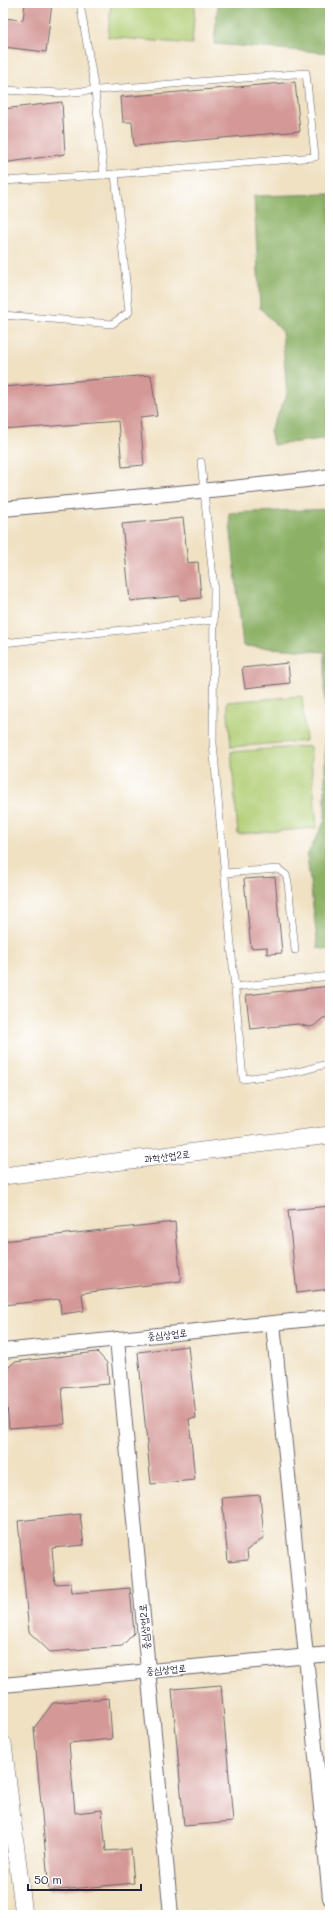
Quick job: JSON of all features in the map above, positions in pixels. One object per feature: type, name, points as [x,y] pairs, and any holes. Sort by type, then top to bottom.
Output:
[{"type":"street","points":[[3,509],[306,480],[330,476]]},
{"type":"street","name":"과학산업2로","points":[[3,1176],[330,1135]]},
{"type":"street","name":"중심상업로","points":[[3,1350],[273,1324],[330,1317]]},
{"type":"street","points":[[273,1324],[330,1898]]},
{"type":"street","name":"중심상업2로","points":[[117,1339],[171,1915]]},
{"type":"street","name":"중심상업로","points":[[3,1685],[330,1654]]},
{"type":"street","points":[[3,1744],[24,1915]]},
{"type":"lane","points":[[81,3],[95,91],[104,175]]},
{"type":"lane","points":[[3,90],[61,93],[306,73],[315,157],[104,175],[3,181]]},
{"type":"lane","points":[[3,315],[112,324],[129,312],[115,174]]},
{"type":"lane","points":[[201,462],[214,588],[212,725],[243,1079],[302,1071],[330,1062]]},
{"type":"lane","points":[[3,643],[214,620]]},
{"type":"lane","points":[[225,873],[278,869],[286,875],[295,950]]},
{"type":"lane","points":[[235,987],[330,976]]},
{"type":"green space","points":[[111,3],[195,3],[192,44],[108,37]]},
{"type":"green space","points":[[218,3],[330,3],[330,53],[214,44]]},
{"type":"green space","points":[[330,194],[330,438],[273,445],[270,430],[287,395],[282,331],[260,308],[254,196]]},
{"type":"green space","points":[[330,509],[330,950],[318,948],[307,856],[325,820],[325,652],[243,646],[229,513]]},
{"type":"green space","points":[[302,696],[306,741],[231,747],[227,702]]},
{"type":"green space","points":[[310,746],[317,828],[238,834],[231,752]]},
{"type":"building","points":[[25,3],[52,3],[46,52],[3,47],[3,18],[23,20]]},
{"type":"building","points":[[295,82],[300,131],[134,146],[132,122],[123,122],[121,97]]},
{"type":"building","points":[[62,102],[65,154],[3,163],[3,109]]},
{"type":"building","points":[[151,375],[157,416],[140,418],[144,465],[122,467],[118,421],[3,430],[3,387]]},
{"type":"building","points":[[183,518],[188,563],[198,562],[201,598],[180,600],[180,596],[130,601],[122,524]]},
{"type":"building","points":[[288,663],[290,683],[245,688],[242,668]]},
{"type":"building","points":[[275,877],[282,953],[267,954],[267,947],[251,948],[244,879]]},
{"type":"building","points":[[330,986],[330,1017],[323,1018],[314,1026],[309,1027],[298,1024],[250,1029],[246,995]]},
{"type":"building","points":[[330,1206],[330,1289],[297,1293],[288,1210]]},
{"type":"building","points":[[175,1222],[181,1281],[82,1293],[84,1311],[61,1314],[60,1299],[3,1305],[3,1241]]},
{"type":"building","points":[[188,1346],[196,1418],[189,1419],[195,1480],[151,1484],[138,1352]]},
{"type":"building","points":[[97,1352],[107,1363],[109,1384],[62,1388],[65,1424],[9,1428],[4,1372],[14,1362]]},
{"type":"building","points":[[260,1495],[264,1538],[247,1550],[248,1560],[228,1562],[222,1498]]},
{"type":"building","points":[[80,1514],[84,1545],[52,1548],[55,1584],[71,1583],[72,1593],[130,1588],[134,1633],[122,1646],[50,1652],[29,1632],[18,1521]]},
{"type":"building","points":[[221,1685],[233,1822],[184,1826],[172,1689]]},
{"type":"building","points":[[109,1698],[112,1739],[69,1743],[75,1813],[102,1810],[106,1851],[131,1849],[134,1883],[49,1891],[34,1728],[53,1703]]}]
